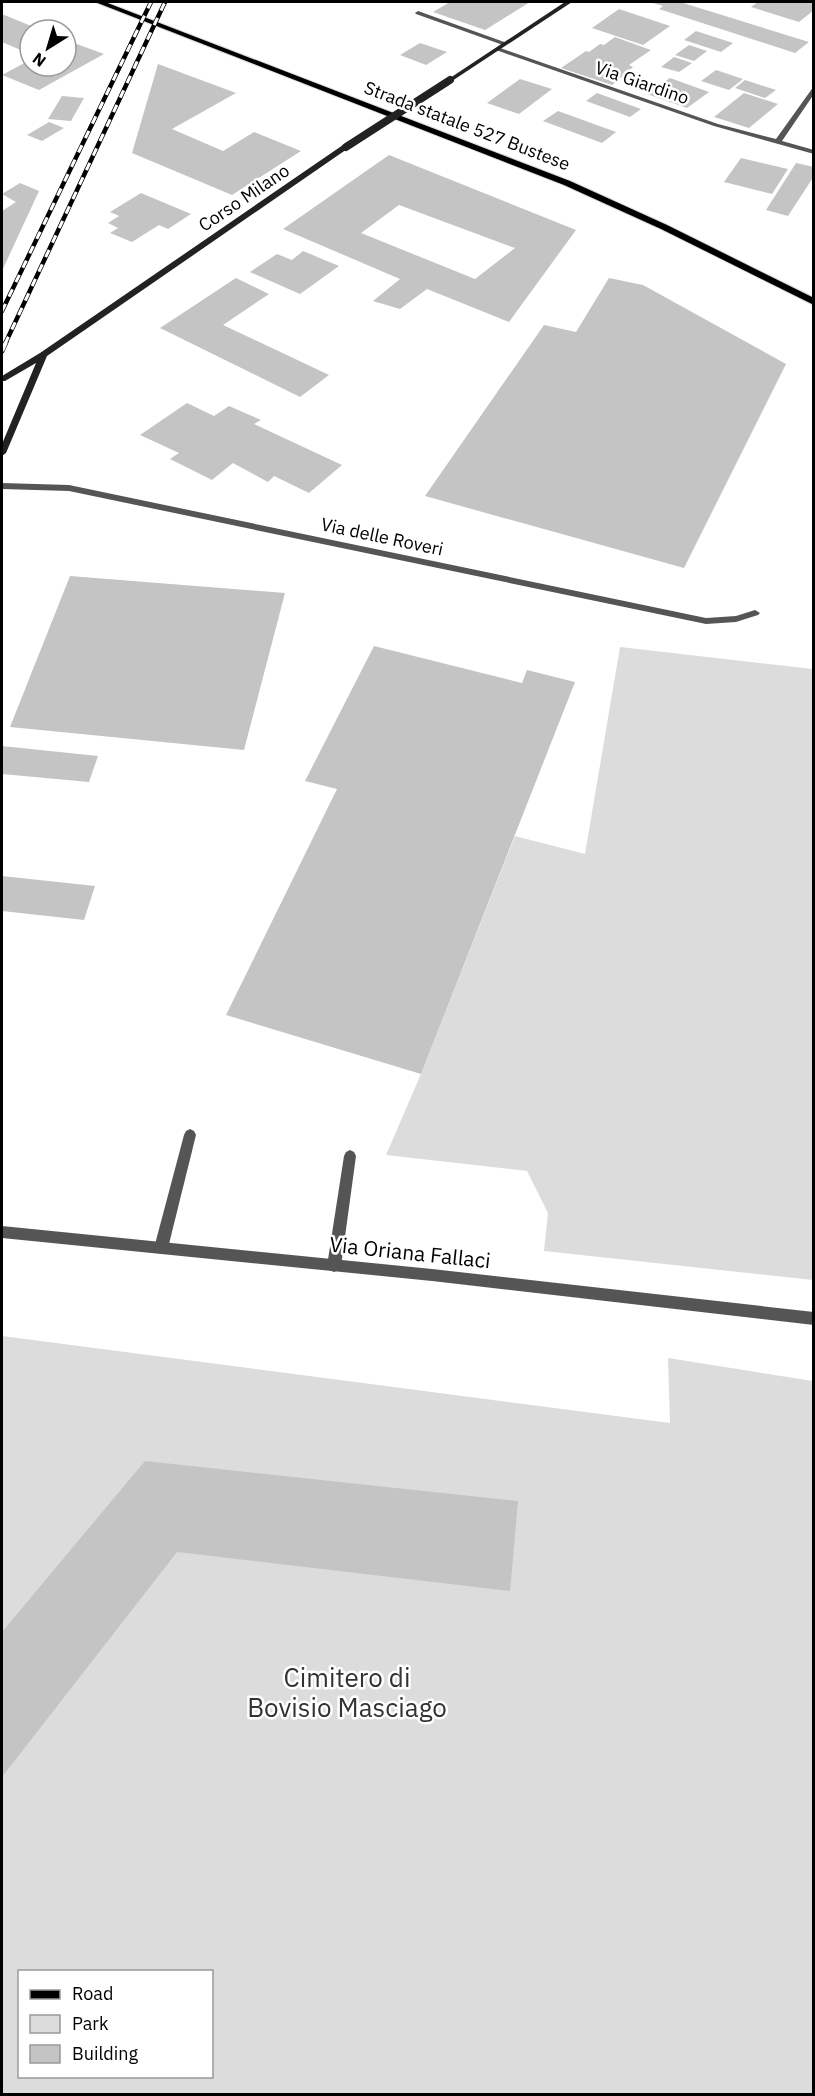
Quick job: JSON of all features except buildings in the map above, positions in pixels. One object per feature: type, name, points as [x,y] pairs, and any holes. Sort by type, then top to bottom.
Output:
[{"type":"main road","name":"Strada statale 527 Bustese","points":[[99,2],[567,183],[664,227],[813,302]]},
{"type":"street","name":"Corso Milano","points":[[2,379],[43,355],[346,147],[569,2]]},
{"type":"street","points":[[418,13],[505,44]]},
{"type":"street","name":"Via Giardino","points":[[498,49],[777,143],[813,152]]},
{"type":"street","points":[[777,143],[813,88]]},
{"type":"street","points":[[2,453],[43,355]]},
{"type":"street","name":"Via delle Roveri","points":[[2,486],[69,488],[706,621],[736,620],[755,613]]},
{"type":"street","points":[[160,1248],[190,1135]]},
{"type":"street","points":[[334,1266],[350,1156]]},
{"type":"street","name":"Via Oriana Fallaci","points":[[2,1232],[813,1319]]},
{"type":"green space","points":[[620,647],[813,669],[813,1280],[544,1251],[548,1213],[527,1171],[386,1155],[421,1074],[515,836],[585,854]]},
{"type":"green space","name":"Cimitero di Bovisio Masciago","points":[[2,1336],[670,1423],[668,1358],[813,1381],[813,2094],[2,2094]]},
{"type":"railway","points":[[2,311],[151,2]]},
{"type":"railway","points":[[5,344],[165,2]]},
{"type":"railway","points":[[2,351],[6,342]]}]
